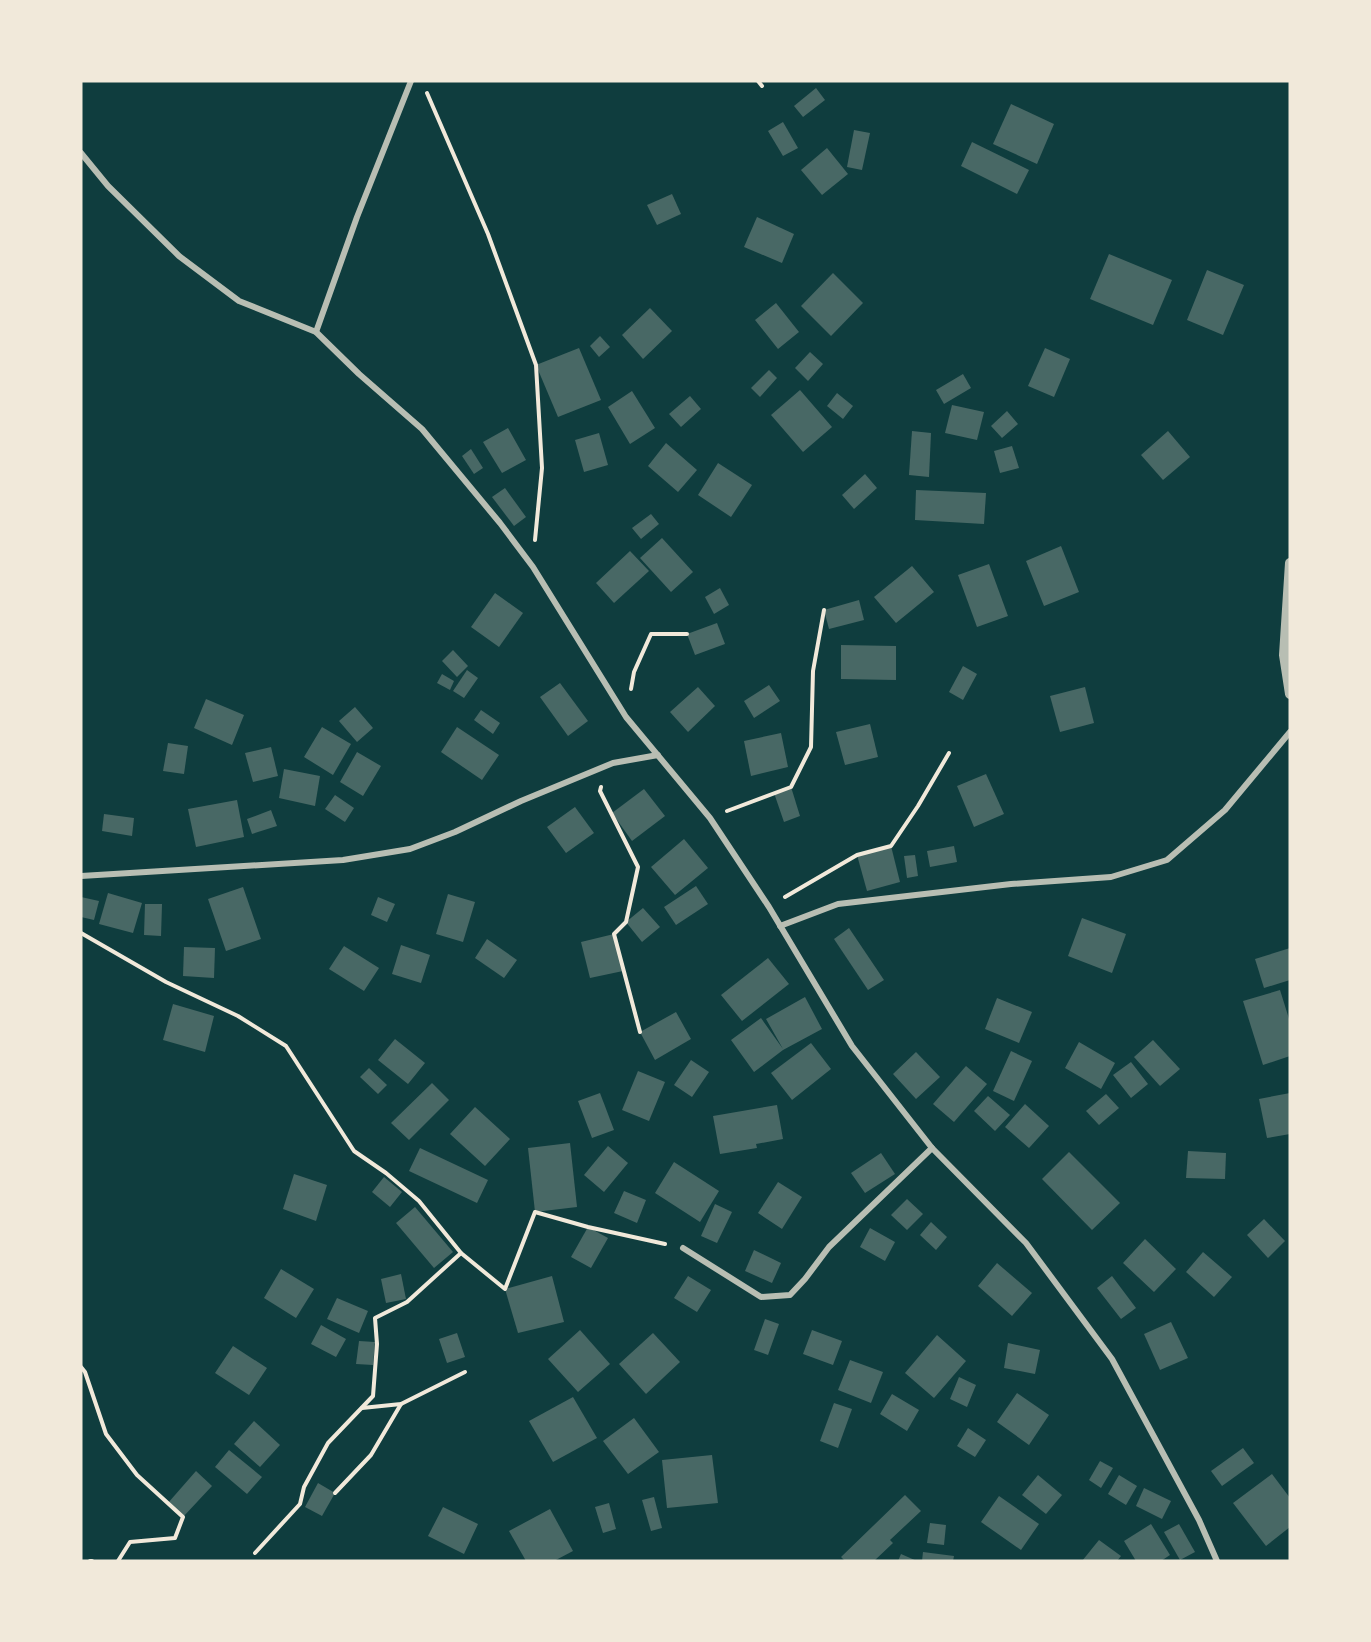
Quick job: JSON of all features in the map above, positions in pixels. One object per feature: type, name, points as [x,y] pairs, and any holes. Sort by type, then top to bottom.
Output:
[{"type":"street","points":[[316,332],[357,217],[411,81]]},
{"type":"street","points":[[81,153],[108,186],[179,256],[239,301],[316,332],[359,374],[422,429],[500,523],[533,567],[627,717],[710,818],[769,907],[852,1046],[932,1148],[1026,1243],[1112,1359],[1198,1520],[1217,1561]]},
{"type":"street","points":[[1290,563],[1284,655],[1290,694]]},
{"type":"street","points":[[780,926],[838,904],[1011,884],[1111,877],[1167,860],[1225,810],[1290,732]]},
{"type":"street","points":[[81,876],[343,860],[410,849],[455,832],[521,801],[613,763],[658,755]]},
{"type":"street","points":[[683,1248],[761,1297],[790,1295],[829,1246],[932,1148]]},
{"type":"path","points":[[758,81],[762,86]]},
{"type":"path","points":[[426,92],[488,234],[536,365],[542,468],[533,567]]},
{"type":"path","points":[[710,818],[790,787],[811,747],[813,671],[824,610]]},
{"type":"path","points":[[627,717],[633,672],[651,634],[687,634]]},
{"type":"path","points":[[769,907],[857,855],[891,846],[949,753]]},
{"type":"path","points":[[613,763],[600,791],[638,867],[626,922],[614,934],[640,1032]]},
{"type":"path","points":[[81,933],[166,982],[238,1016],[286,1046],[354,1150],[419,1201],[461,1253],[505,1289],[535,1212],[588,1227],[683,1248]]},
{"type":"path","points":[[255,1554],[300,1504],[304,1487],[328,1443],[373,1396],[377,1344],[375,1318],[407,1302],[461,1253]]},
{"type":"path","points":[[81,1367],[86,1372],[106,1434],[137,1475],[183,1517],[175,1538],[130,1542],[118,1561]]},
{"type":"path","points":[[361,1408],[401,1404],[465,1372]]},
{"type":"path","points":[[335,1493],[371,1455],[401,1404]]},
{"type":"building","points":[[816,88],[825,100],[803,117],[794,106]]},
{"type":"building","points":[[1011,104],[1054,124],[1037,164],[993,144]]},
{"type":"building","points":[[783,122],[798,148],[783,156],[768,131]]},
{"type":"building","points":[[854,130],[870,133],[862,170],[847,167]]},
{"type":"building","points":[[972,142],[1029,170],[1017,194],[961,166]]},
{"type":"building","points":[[827,148],[848,174],[822,195],[801,170]]},
{"type":"building","points":[[672,194],[681,214],[657,225],[647,205]]},
{"type":"building","points":[[757,217],[794,234],[782,263],[744,247]]},
{"type":"building","points":[[1109,254],[1172,280],[1153,325],[1090,299]]},
{"type":"building","points":[[1207,270],[1244,285],[1223,335],[1187,320]]},
{"type":"building","points":[[833,273],[863,303],[831,336],[801,306]]},
{"type":"building","points":[[776,303],[799,332],[778,349],[755,320]]},
{"type":"building","points":[[650,308],[672,331],[643,359],[622,335]]},
{"type":"building","points":[[600,336],[610,347],[599,357],[590,346]]},
{"type":"building","points":[[579,348],[601,400],[558,417],[536,365]]},
{"type":"building","points":[[1045,348],[1070,359],[1054,397],[1028,386]]},
{"type":"building","points":[[810,352],[823,364],[808,381],[795,368]]},
{"type":"building","points":[[769,370],[777,378],[760,397],[751,388]]},
{"type":"building","points":[[963,374],[971,388],[944,404],[936,390]]},
{"type":"building","points":[[800,390],[832,427],[803,452],[771,415]]},
{"type":"building","points":[[632,391],[655,428],[630,444],[608,407]]},
{"type":"building","points":[[837,393],[853,406],[843,419],[827,406]]},
{"type":"building","points":[[690,396],[701,409],[681,427],[669,414]]},
{"type":"building","points":[[952,405],[984,412],[977,440],[945,433]]},
{"type":"building","points":[[1007,411],[1018,424],[1002,438],[991,426]]},
{"type":"building","points":[[508,428],[526,460],[502,473],[483,442]]},
{"type":"building","points":[[912,431],[931,433],[929,477],[909,475]]},
{"type":"building","points":[[1168,431],[1190,457],[1163,480],[1141,455]]},
{"type":"building","points":[[599,433],[608,465],[584,472],[575,440]]},
{"type":"building","points":[[666,443],[697,470],[678,492],[648,466]]},
{"type":"building","points":[[1012,446],[1019,468],[1000,473],[994,451]]},
{"type":"building","points":[[471,449],[483,468],[474,474],[462,456]]},
{"type":"building","points":[[718,463],[752,485],[731,517],[698,495]]},
{"type":"building","points":[[865,474],[877,488],[854,509],[842,495]]},
{"type":"building","points":[[505,488],[526,517],[514,526],[492,497]]},
{"type":"building","points":[[916,490],[986,493],[984,524],[915,520]]},
{"type":"building","points":[[651,514],[659,524],[641,539],[632,528]]},
{"type":"building","points":[[662,538],[693,572],[671,592],[640,558]]},
{"type":"building","points":[[1061,546],[1079,592],[1044,606],[1026,561]]},
{"type":"building","points":[[630,551],[649,571],[614,603],[596,583]]},
{"type":"building","points":[[989,564],[1008,616],[977,627],[958,575]]},
{"type":"building","points":[[912,566],[934,592],[896,623],[874,597]]},
{"type":"building","points":[[720,588],[729,605],[714,614],[705,597]]},
{"type":"building","points":[[495,593],[523,613],[499,647],[471,627]]},
{"type":"building","points":[[859,600],[864,620],[829,629],[824,610]]},
{"type":"building","points":[[717,623],[725,644],[695,655],[687,634]]},
{"type":"building","points":[[841,645],[896,646],[896,680],[841,679]]},
{"type":"building","points":[[453,650],[468,666],[457,677],[442,661]]},
{"type":"building","points":[[963,666],[977,674],[963,700],[949,692]]},
{"type":"building","points":[[467,670],[478,678],[464,698],[453,691]]},
{"type":"building","points":[[442,674],[454,681],[450,690],[437,683]]},
{"type":"building","points":[[560,683],[588,721],[568,736],[540,697]]},
{"type":"building","points":[[769,685],[780,701],[754,718],[744,701]]},
{"type":"building","points":[[698,687],[715,706],[688,732],[670,712]]},
{"type":"building","points":[[1085,687],[1094,723],[1060,732],[1050,696]]},
{"type":"building","points":[[206,699],[244,715],[232,745],[194,728]]},
{"type":"building","points":[[355,707],[373,728],[357,742],[339,721]]},
{"type":"building","points":[[481,710],[500,723],[493,734],[474,720]]},
{"type":"building","points":[[870,724],[878,757],[845,765],[836,732]]},
{"type":"building","points":[[322,727],[351,744],[333,775],[304,757]]},
{"type":"building","points":[[457,727],[499,755],[482,780],[441,752]]},
{"type":"building","points":[[781,733],[788,767],[751,776],[744,741]]},
{"type":"building","points":[[168,743],[188,746],[184,774],[163,771]]},
{"type":"building","points":[[271,747],[278,776],[253,782],[245,753]]},
{"type":"building","points":[[357,752],[381,766],[363,796],[340,782]]},
{"type":"building","points":[[284,769],[320,776],[315,806],[279,798]]},
{"type":"building","points":[[986,774],[1004,814],[974,827],[957,786]]},
{"type":"building","points":[[791,787],[800,816],[784,822],[774,793]]},
{"type":"building","points":[[644,789],[665,816],[632,841],[612,813]]},
{"type":"building","points":[[335,795],[354,808],[345,822],[325,809]]},
{"type":"building","points":[[237,800],[244,837],[196,847],[188,809]]},
{"type":"building","points":[[575,807],[594,833],[566,853],[547,827]]},
{"type":"building","points":[[271,810],[277,826],[252,834],[247,819]]},
{"type":"building","points":[[104,814],[134,818],[132,836],[102,831]]},
{"type":"building","points":[[684,839],[708,868],[675,895],[651,867]]},
{"type":"building","points":[[891,846],[900,882],[867,891],[857,855]]},
{"type":"building","points":[[954,846],[957,862],[930,867],[927,851]]},
{"type":"building","points":[[915,855],[918,876],[907,878],[904,856]]},
{"type":"building","points":[[696,886],[708,904],[676,925],[664,907]]},
{"type":"building","points":[[243,887],[261,939],[226,951],[208,899]]},
{"type":"building","points":[[108,893],[142,903],[133,933],[99,924]]},
{"type":"building","points":[[448,894],[475,902],[463,942],[436,934]]},
{"type":"building","points":[[81,897],[99,901],[94,920],[81,917]]},
{"type":"building","points":[[378,897],[395,904],[387,922],[371,915]]},
{"type":"building","points":[[145,904],[162,904],[161,936],[144,935]]},
{"type":"building","points":[[643,908],[660,927],[642,942],[626,922]]},
{"type":"building","points":[[1082,918],[1126,934],[1112,973],[1068,956]]},
{"type":"building","points":[[849,928],[884,980],[868,990],[834,939]]},
{"type":"building","points":[[614,934],[623,971],[590,978],[581,942]]},
{"type":"building","points":[[487,939],[517,960],[504,978],[475,958]]},
{"type":"building","points":[[401,945],[430,955],[421,983],[392,974]]},
{"type":"building","points":[[344,946],[379,968],[364,991],[329,969]]},
{"type":"building","points":[[184,947],[215,948],[214,978],[183,976]]},
{"type":"building","points":[[1290,948],[1290,980],[1264,988],[1255,959]]},
{"type":"building","points":[[768,958],[789,984],[742,1021],[721,995]]},
{"type":"building","points":[[1280,990],[1290,1022],[1290,1056],[1263,1065],[1243,1001]]},
{"type":"building","points":[[805,997],[822,1029],[783,1050],[754,1072],[731,1040],[761,1018],[783,1049],[766,1019]]},
{"type":"building","points":[[997,998],[1032,1012],[1019,1043],[985,1029]]},
{"type":"building","points":[[173,1004],[214,1016],[205,1052],[163,1040]]},
{"type":"building","points":[[676,1012],[691,1039],[655,1060],[640,1032]]},
{"type":"building","points":[[395,1039],[425,1063],[408,1084],[378,1060]]},
{"type":"building","points":[[1153,1040],[1180,1069],[1160,1086],[1134,1057]]},
{"type":"building","points":[[1079,1042],[1115,1063],[1101,1089],[1065,1068]]},
{"type":"building","points":[[811,1043],[831,1069],[792,1100],[771,1073]]},
{"type":"building","points":[[1011,1051],[1032,1061],[1014,1101],[993,1091]]},
{"type":"building","points":[[916,1052],[940,1077],[916,1099],[893,1074]]},
{"type":"building","points":[[691,1060],[709,1072],[692,1097],[674,1085]]},
{"type":"building","points":[[1131,1062],[1148,1084],[1131,1098],[1113,1075]]},
{"type":"building","points":[[966,1066],[987,1084],[954,1122],[933,1104]]},
{"type":"building","points":[[369,1068],[387,1085],[378,1094],[360,1077]]},
{"type":"building","points":[[638,1071],[665,1082],[649,1121],[622,1110]]},
{"type":"building","points":[[432,1083],[449,1100],[409,1140],[391,1123]]},
{"type":"building","points":[[600,1093],[614,1130],[592,1138],[578,1101]]},
{"type":"building","points":[[1290,1093],[1290,1134],[1267,1138],[1259,1099]]},
{"type":"building","points":[[1106,1094],[1119,1108],[1099,1125],[1086,1111]]},
{"type":"building","points":[[988,1096],[1010,1115],[995,1131],[974,1111]]},
{"type":"building","points":[[1025,1104],[1049,1126],[1029,1148],[1005,1127]]},
{"type":"building","points":[[777,1105],[783,1139],[756,1144],[757,1148],[720,1154],[713,1116]]},
{"type":"building","points":[[475,1107],[510,1139],[485,1166],[450,1134]]},
{"type":"building","points":[[570,1143],[577,1207],[535,1212],[528,1148]]},
{"type":"building","points":[[608,1146],[628,1163],[604,1192],[584,1175]]},
{"type":"building","points":[[420,1148],[488,1180],[477,1203],[409,1171]]},
{"type":"building","points":[[1188,1151],[1226,1153],[1225,1179],[1186,1178]]},
{"type":"building","points":[[1069,1152],[1120,1203],[1092,1230],[1042,1179]]},
{"type":"building","points":[[881,1153],[895,1174],[865,1193],[851,1173]]},
{"type":"building","points":[[674,1162],[719,1191],[700,1222],[655,1193]]},
{"type":"building","points":[[294,1174],[327,1185],[316,1221],[283,1209]]},
{"type":"building","points":[[384,1177],[402,1192],[390,1207],[372,1192]]},
{"type":"building","points":[[778,1182],[802,1197],[782,1229],[758,1213]]},
{"type":"building","points":[[624,1191],[646,1200],[637,1223],[614,1213]]},
{"type":"building","points":[[907,1199],[923,1214],[907,1230],[891,1215]]},
{"type":"building","points":[[715,1204],[732,1212],[717,1243],[701,1236]]},
{"type":"building","points":[[415,1207],[453,1252],[434,1268],[396,1223]]},
{"type":"building","points":[[1264,1219],[1285,1241],[1268,1258],[1247,1235]]},
{"type":"building","points":[[931,1222],[947,1237],[936,1250],[920,1235]]},
{"type":"building","points":[[588,1227],[608,1238],[591,1268],[571,1257]]},
{"type":"building","points":[[870,1228],[895,1242],[885,1261],[860,1247]]},
{"type":"building","points":[[1145,1239],[1176,1269],[1154,1292],[1123,1263]]},
{"type":"building","points":[[754,1250],[781,1263],[772,1283],[745,1271]]},
{"type":"building","points":[[1203,1252],[1232,1277],[1214,1297],[1186,1272]]},
{"type":"building","points":[[997,1263],[1032,1293],[1012,1316],[978,1286]]},
{"type":"building","points":[[281,1269],[314,1289],[296,1318],[264,1298]]},
{"type":"building","points":[[401,1274],[406,1299],[386,1303],[381,1279]]},
{"type":"building","points":[[552,1276],[564,1322],[518,1333],[505,1289]]},
{"type":"building","points":[[688,1276],[711,1290],[697,1312],[674,1298]]},
{"type":"building","points":[[1112,1276],[1136,1308],[1121,1319],[1097,1288]]},
{"type":"building","points":[[337,1298],[368,1311],[359,1333],[327,1319]]},
{"type":"building","points":[[765,1319],[779,1324],[768,1355],[754,1350]]},
{"type":"building","points":[[1171,1322],[1188,1358],[1160,1370],[1144,1334]]},
{"type":"building","points":[[321,1325],[346,1339],[336,1357],[311,1344]]},
{"type":"building","points":[[580,1330],[610,1364],[578,1392],[548,1359]]},
{"type":"building","points":[[812,1330],[842,1341],[833,1365],[803,1354]]},
{"type":"building","points":[[457,1333],[465,1357],[447,1363],[439,1339]]},
{"type":"building","points":[[653,1333],[680,1362],[646,1394],[619,1364]]},
{"type":"building","points":[[937,1335],[966,1361],[934,1398],[905,1373]]},
{"type":"building","points":[[359,1341],[375,1342],[373,1365],[356,1364]]},
{"type":"building","points":[[1008,1343],[1040,1350],[1035,1374],[1004,1368]]},
{"type":"building","points":[[233,1346],[267,1368],[249,1395],[215,1373]]},
{"type":"building","points":[[850,1360],[883,1372],[871,1403],[838,1390]]},
{"type":"building","points":[[959,1377],[976,1385],[967,1407],[950,1399]]},
{"type":"building","points":[[1017,1393],[1049,1415],[1029,1445],[997,1422]]},
{"type":"building","points":[[892,1394],[919,1410],[907,1431],[880,1414]]},
{"type":"building","points":[[573,1397],[597,1438],[553,1462],[529,1421]]},
{"type":"building","points":[[834,1403],[852,1409],[838,1448],[820,1441]]},
{"type":"building","points":[[634,1418],[659,1452],[628,1474],[603,1441]]},
{"type":"building","points":[[254,1421],[280,1445],[260,1467],[234,1444]]},
{"type":"building","points":[[968,1428],[986,1440],[975,1457],[957,1446]]},
{"type":"building","points":[[1243,1448],[1254,1463],[1222,1486],[1211,1471]]},
{"type":"building","points":[[229,1450],[262,1477],[247,1494],[215,1467]]},
{"type":"building","points":[[712,1455],[718,1503],[667,1508],[662,1460]]},
{"type":"building","points":[[1100,1461],[1113,1468],[1101,1488],[1089,1480]]},
{"type":"building","points":[[196,1471],[212,1486],[183,1517],[168,1503]]},
{"type":"building","points":[[1272,1474],[1290,1498],[1290,1527],[1266,1546],[1233,1503]]},
{"type":"building","points":[[1038,1475],[1062,1495],[1046,1514],[1022,1495]]},
{"type":"building","points":[[1119,1475],[1137,1486],[1126,1505],[1108,1494]]},
{"type":"building","points":[[318,1483],[335,1493],[322,1516],[305,1507]]},
{"type":"building","points":[[1144,1488],[1171,1501],[1162,1519],[1136,1506]]},
{"type":"building","points":[[905,1495],[921,1511],[890,1540],[893,1543],[874,1561],[845,1561],[841,1557]]},
{"type":"building","points":[[999,1496],[1039,1524],[1021,1550],[981,1522]]},
{"type":"building","points":[[654,1497],[662,1528],[651,1531],[642,1500]]},
{"type":"building","points":[[609,1503],[616,1529],[603,1533],[595,1507]]},
{"type":"building","points":[[443,1507],[478,1524],[464,1554],[428,1536]]},
{"type":"building","points":[[550,1509],[573,1551],[554,1561],[526,1561],[509,1531]]},
{"type":"building","points":[[930,1523],[946,1525],[944,1545],[927,1543]]},
{"type":"building","points":[[1151,1524],[1170,1555],[1161,1561],[1136,1561],[1124,1541]]},
{"type":"building","points":[[1179,1524],[1195,1552],[1180,1560],[1164,1532]]},
{"type":"building","points":[[1099,1540],[1121,1556],[1117,1561],[1082,1561]]},
{"type":"building","points":[[923,1552],[954,1556],[953,1561],[922,1561]]},
{"type":"building","points":[[901,1554],[917,1561],[898,1561]]}]
